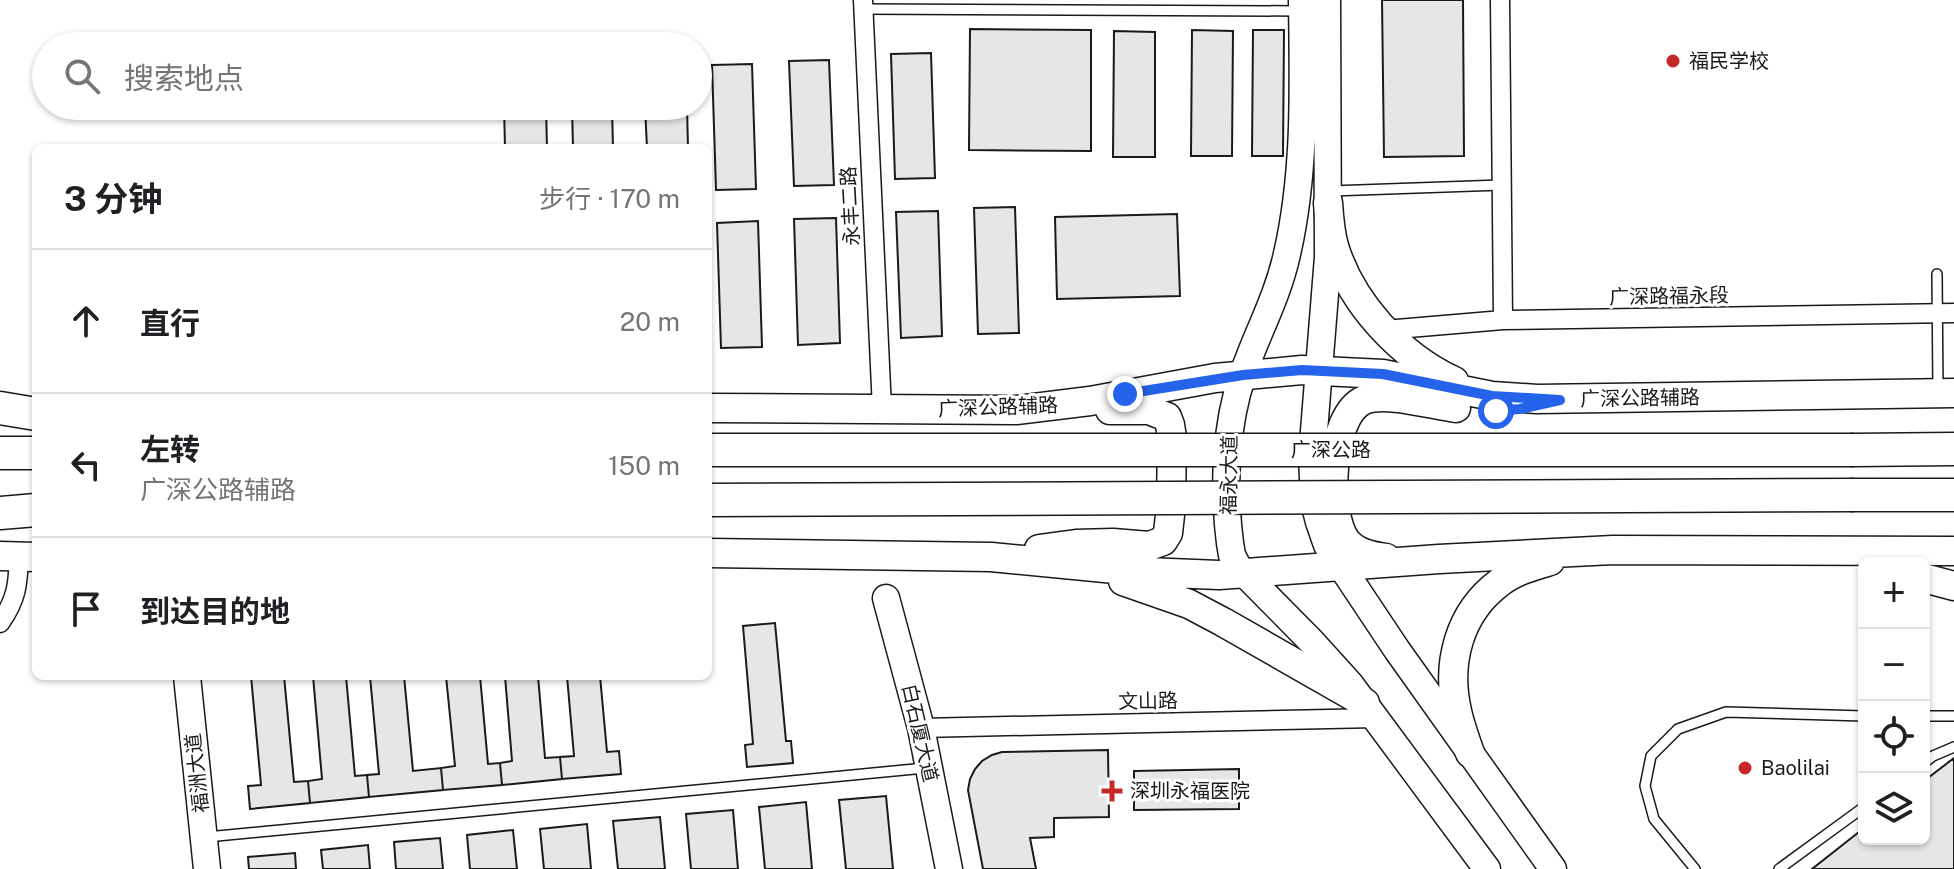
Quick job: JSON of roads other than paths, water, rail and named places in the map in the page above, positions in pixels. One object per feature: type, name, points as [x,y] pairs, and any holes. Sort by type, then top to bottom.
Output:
[{"type":"highway","points":[[0,406],[32,413]]},
{"type":"highway","name":"广深公路","points":[[712,450],[1954,449]]},
{"type":"highway","points":[[0,453],[32,453]]},
{"type":"highway","points":[[712,500],[1954,495]]},
{"type":"highway","points":[[0,510],[32,509]]},
{"type":"main road","points":[[1327,0],[1328,257],[1312,456],[1314,502],[1327,545],[1397,650],[1553,869]]},
{"type":"main road","name":"福永大道","points":[[1302,6],[1304,108],[1299,180],[1292,233],[1277,292],[1243,375],[1230,426],[1227,461],[1232,555],[1245,575],[1328,659],[1371,711],[1487,869]]},
{"type":"main road","points":[[1328,197],[1334,245],[1341,266],[1364,305],[1394,340],[1430,369],[1492,396]]},
{"type":"main road","name":"广深公路辅路","points":[[712,408],[1016,410],[1243,375],[1318,370],[1383,374],[1492,396],[1560,400],[1946,393]]},
{"type":"main road","points":[[1439,559],[1370,556],[1348,543],[1341,532],[1334,501],[1334,479],[1338,443],[1348,414],[1363,400],[1373,397],[1496,411],[1560,400]]},
{"type":"main road","points":[[0,406],[32,403]]},
{"type":"main road","points":[[991,557],[1076,544],[1149,546],[1163,541],[1170,522],[1172,437],[1167,417],[1139,408],[1078,412],[1016,410]]},
{"type":"main road","points":[[1470,753],[1453,690],[1458,639],[1467,618],[1500,582],[1524,569],[1565,557],[1613,550]]},
{"type":"main road","points":[[712,553],[991,557],[1187,575],[1245,575],[1439,559],[1613,550],[1954,551]]},
{"type":"main road","points":[[1826,550],[1858,559]]},
{"type":"main road","points":[[1065,563],[1189,604],[1371,711]]},
{"type":"main road","points":[[1930,580],[1954,586]]},
{"type":"main road","name":"白石厦大道","points":[[886,598],[921,728],[949,869]]},
{"type":"main road","name":"福洲大道","points":[[187,680],[207,869]]},
{"type":"street","points":[[1500,0],[1503,320]]},
{"type":"street","name":"永丰二路","points":[[863,4],[882,409]]},
{"type":"street","name":"广深路福永段","points":[[1385,330],[1503,320],[1946,313]]},
{"type":"street","points":[[0,623],[15,599],[18,556]]},
{"type":"street","name":"文山路","points":[[921,728],[1371,711]]},
{"type":"lane","points":[[863,4],[1302,6]]},
{"type":"lane","points":[[1328,197],[1501,185]]},
{"type":"lane","points":[[1937,274],[1946,313],[1946,393]]},
{"type":"lane","points":[[1695,869],[1654,819],[1645,786],[1651,756],[1678,729],[1726,712],[1858,716]]},
{"type":"lane","points":[[1930,716],[1954,716]]},
{"type":"lane","points":[[1930,758],[1954,747]]},
{"type":"lane","points":[[203,837],[929,768]]},
{"type":"lane","points":[[1779,869],[1858,811]]},
{"type":"place","name":"福民学校","points":[[1673,61]]},
{"type":"place","name":"Baolilai","points":[[1745,768]]},
{"type":"place","name":"深圳永福医院","points":[[1112,791]]}]
